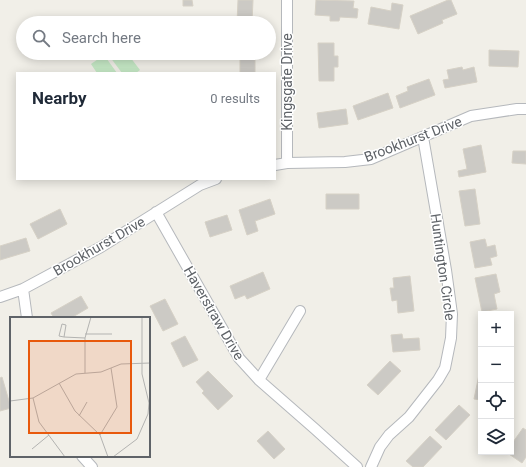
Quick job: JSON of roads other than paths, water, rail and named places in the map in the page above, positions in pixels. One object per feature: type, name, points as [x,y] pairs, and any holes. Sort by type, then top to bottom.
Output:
[{"type":"street","name":"Kingsgate Drive","points":[[287,0],[287,163]]},
{"type":"street","name":"Brookhurst Drive","points":[[276,165],[287,163],[345,162],[371,159],[471,116],[526,109]]},
{"type":"street","name":"Huntington Circle","points":[[371,467],[380,447],[389,435],[409,416],[438,380],[445,368],[451,338],[452,314],[446,270],[423,137]]},
{"type":"street","name":"Brookhurst Drive","points":[[0,296],[23,289],[101,247],[200,185],[213,180]]},
{"type":"street","name":"Haverstraw Drive","points":[[156,212],[239,358],[259,380],[357,467]]},
{"type":"street","points":[[23,289],[27,317]]},
{"type":"street","points":[[259,380],[300,311]]},
{"type":"street","points":[[83,457],[92,467]]}]
